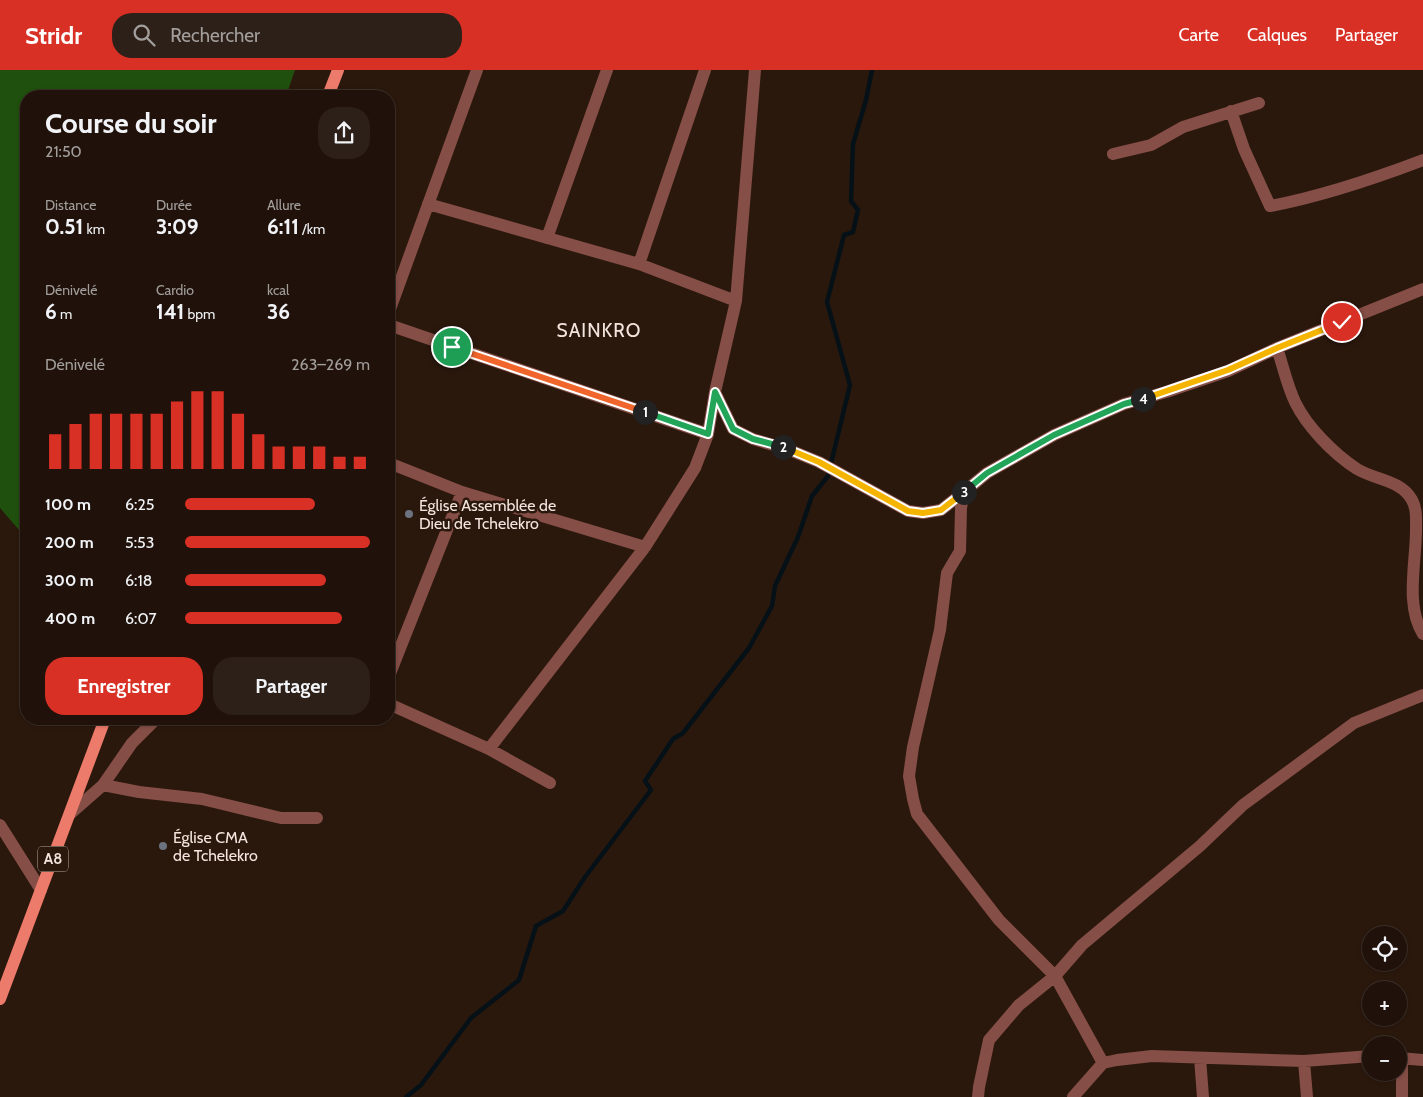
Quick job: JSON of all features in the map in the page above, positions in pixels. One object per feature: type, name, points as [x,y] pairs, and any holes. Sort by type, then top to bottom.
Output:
[{"type":"main road","points":[[330,90],[338,70]]},
{"type":"main road","name":"A8","points":[[0,999],[3,981],[41,890],[103,725]]},
{"type":"street","points":[[395,295],[477,70]]},
{"type":"street","points":[[547,238],[607,70]]},
{"type":"street","points":[[639,264],[705,70]]},
{"type":"street","points":[[489,749],[644,547],[695,468],[708,434],[715,392],[736,301],[754,70]]},
{"type":"street","points":[[1113,154],[1151,145],[1184,127],[1259,103]]},
{"type":"street","points":[[1231,112],[1244,149],[1270,206],[1334,191],[1423,160]]},
{"type":"street","points":[[428,204],[639,264],[736,301]]},
{"type":"street","points":[[715,392],[733,429],[753,439],[787,449],[819,462],[908,511],[923,513],[941,510],[987,473],[1054,435],[1124,404],[1166,392],[1228,370],[1277,348],[1423,289]]},
{"type":"street","points":[[395,327],[708,434]]},
{"type":"street","points":[[1277,348],[1295,403],[1316,434],[1357,469],[1404,489],[1412,499],[1416,510],[1412,597],[1418,626],[1423,634]]},
{"type":"street","points":[[395,464],[462,492],[644,547]]},
{"type":"street","points":[[395,661],[462,492]]},
{"type":"street","points":[[964,492],[961,508],[960,551],[946,573],[940,630],[913,747],[909,776],[913,799],[917,814],[999,920],[1055,976],[1103,1063]]},
{"type":"street","points":[[978,1097],[978,1087],[989,1040],[1019,1005],[1055,976],[1082,945],[1200,846],[1243,805],[1354,723],[1423,695]]},
{"type":"street","points":[[395,707],[489,749],[550,783]]},
{"type":"street","points":[[70,814],[104,786],[132,743],[150,725]]},
{"type":"street","points":[[104,786],[202,799],[281,818],[317,818]]},
{"type":"street","points":[[0,825],[41,890]]},
{"type":"street","points":[[1073,1097],[1103,1063],[1152,1056],[1304,1061],[1362,1057]]},
{"type":"street","points":[[1200,1058],[1203,1097]]},
{"type":"street","points":[[1407,1059],[1423,1060]]},
{"type":"street","points":[[1304,1061],[1307,1097]]},
{"type":"street","points":[[1401,1081],[1402,1097]]},
{"type":"green space","points":[[0,70],[295,70],[288,90],[20,90],[20,531],[0,508]]},
{"type":"waterway","points":[[406,1097],[421,1085],[471,1018],[519,980],[536,926],[563,911],[585,877],[651,790],[645,781],[673,739],[683,733],[749,648],[772,606],[775,586],[798,537],[812,496],[828,476],[850,385],[827,302],[844,235],[853,232],[858,210],[851,201],[853,144],[866,100],[872,70]]},
{"type":"place","name":"Église Assemblée de Dieu de Tchelekro","points":[[409,514]]},
{"type":"place","name":"Église CMA de Tchelekro","points":[[163,846]]},
{"type":"district","name":"SAINKRO","points":[[599,330]]},
{"type":"route","points":[[452,347],[708,434],[715,392],[733,429],[753,439],[787,449],[819,462],[908,511],[923,513],[941,510],[987,473],[1054,435],[1124,404],[1166,392],[1228,370],[1342,322]]}]
